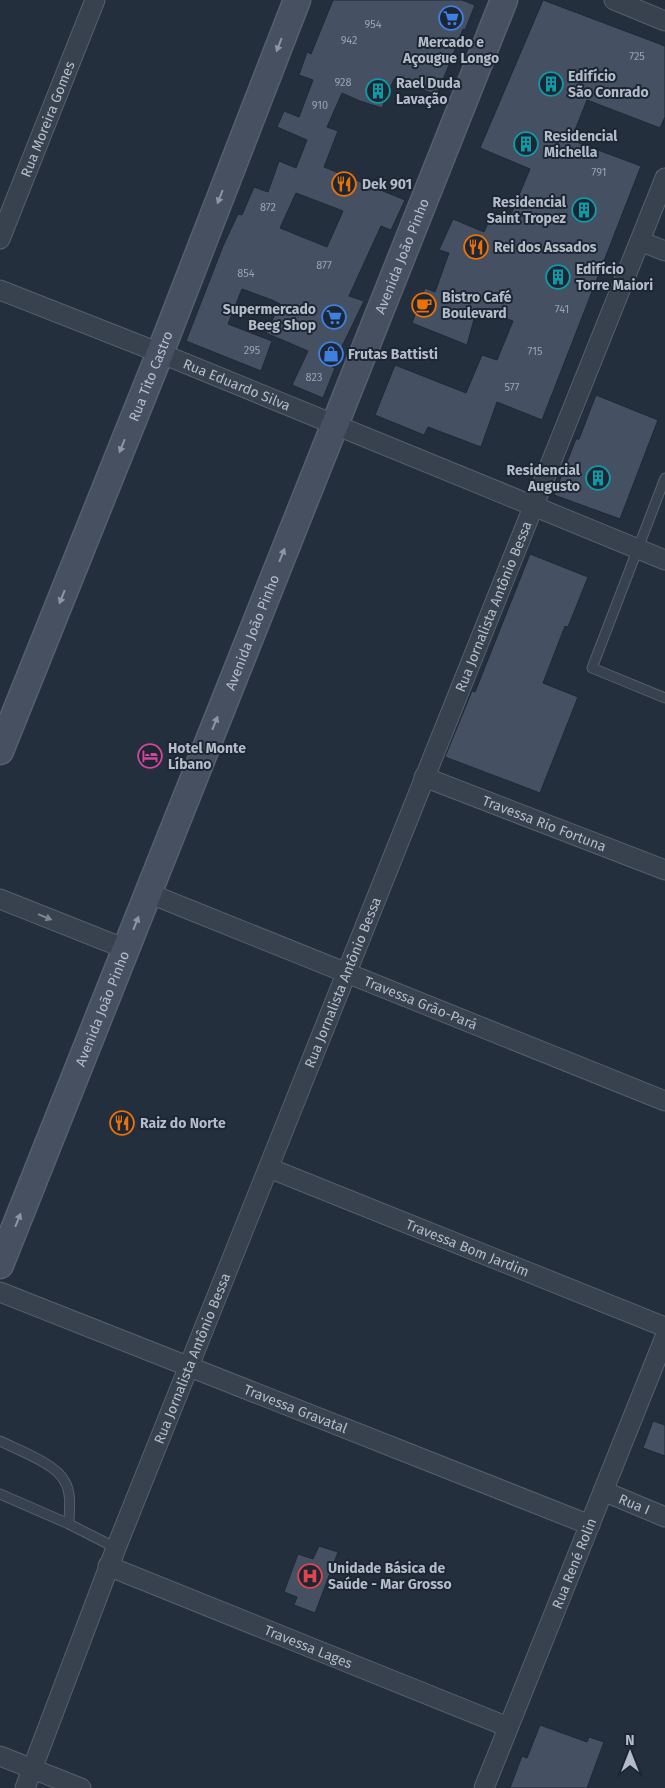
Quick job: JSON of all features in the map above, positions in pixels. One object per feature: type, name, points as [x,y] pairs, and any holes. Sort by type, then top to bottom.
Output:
[{"type":"main road","name":"Rua Tito Castro","points":[[0,751],[160,353],[297,0]]},
{"type":"main road","name":"Avenida João Pinho","points":[[0,1265],[333,424],[504,0]]},
{"type":"street","name":"Rua Moreira Gomes","points":[[0,239],[95,0]]},
{"type":"street","points":[[614,0],[665,21]]},
{"type":"street","name":"Rua Jornalista Antônio Bessa","points":[[25,1788],[108,1566],[665,178]]},
{"type":"street","points":[[640,241],[665,251]]},
{"type":"street","name":"Rua Eduardo Silva","points":[[0,290],[160,353],[665,560]]},
{"type":"street","name":"Travessa Rio Fortuna","points":[[424,777],[665,870]]},
{"type":"street","name":"Travessa Grão-Pará","points":[[148,893],[665,1101]]},
{"type":"street","points":[[0,899],[126,949]]},
{"type":"street","name":"Travessa Bom Jardim","points":[[269,1168],[665,1327]]},
{"type":"street","name":"Travessa Gravatal","points":[[0,1292],[188,1368],[590,1525]]},
{"type":"street","name":"Rua René Rolin","points":[[484,1788],[665,1337]]},
{"type":"street","name":"Rua I","points":[[603,1491],[665,1517]]},
{"type":"street","name":"Travessa Lages","points":[[108,1566],[508,1727]]},
{"type":"street","points":[[0,1756],[81,1788]]},
{"type":"lane","points":[[665,478],[592,668],[665,698]]},
{"type":"lane","points":[[0,1441],[53,1468],[65,1481],[69,1498],[69,1524]]},
{"type":"lane","points":[[0,1494],[69,1524],[116,1548]]},
{"type":"building","points":[[333,0],[462,0],[475,5],[465,30],[463,29],[437,95],[394,79],[382,108],[342,93],[327,127],[338,131],[324,167],[405,200],[391,230],[381,226],[349,296],[364,301],[332,367],[335,368],[323,398],[292,385],[308,351],[266,333],[280,304],[272,300],[242,289],[228,324],[272,341],[261,371],[186,341],[223,246],[238,214],[242,215],[254,187],[268,192],[279,161],[296,168],[307,140],[277,127],[284,111],[299,117],[313,80],[299,75],[307,52],[311,54]],"holes":[[[296,193],[343,211],[327,247],[280,228]]]},
{"type":"building","points":[[543,0],[665,46],[665,117],[660,128],[587,100],[571,140],[641,166],[542,420],[497,402],[481,447],[428,427],[424,435],[375,415],[395,365],[466,393],[482,355],[497,360],[513,321],[477,308],[467,345],[412,323],[425,288],[435,292],[449,253],[439,250],[453,219],[484,232],[493,212],[509,219],[530,169],[480,148]]},
{"type":"building","points":[[596,395],[658,420],[620,519],[554,495]]},
{"type":"building","points":[[530,554],[588,577],[568,627],[565,626],[543,683],[578,697],[540,793],[445,757],[472,691],[475,692]]},
{"type":"building","points":[[653,1421],[665,1425],[665,1456],[643,1448]]},
{"type":"building","name":"Unidade Básica de Saúde - Mar Grosso","points":[[319,1546],[338,1552],[315,1613],[294,1605],[297,1597],[284,1592],[298,1554],[313,1559]]},
{"type":"building","points":[[540,1725],[587,1742],[589,1737],[604,1742],[587,1788],[510,1788],[522,1756],[527,1758]]},
{"type":"place","name":"Mercado e Açougue Longo","points":[[451,18]]},
{"type":"place","name":"Edifício São Conrado","points":[[551,84]]},
{"type":"place","name":"Rael Duda Lavação","points":[[378,91]]},
{"type":"place","name":"Residencial Michella","points":[[526,144]]},
{"type":"place","name":"Dek 901","points":[[344,184]]},
{"type":"place","name":"Residencial Saint Tropez","points":[[584,210]]},
{"type":"place","name":"Rei dos Assados","points":[[476,247]]},
{"type":"place","name":"Edifício Torre Maiori","points":[[558,277]]},
{"type":"place","name":"Bistro Café Boulevard","points":[[424,305]]},
{"type":"place","name":"Supermercado Beeg Shop","points":[[334,317]]},
{"type":"place","name":"Frutas Battisti","points":[[331,354]]},
{"type":"place","name":"Residencial Augusto","points":[[598,478]]},
{"type":"place","name":"Hotel Monte Líbano","points":[[150,756]]},
{"type":"place","name":"Raiz do Norte","points":[[122,1123]]},
{"type":"place","name":"Unidade Básica de Saúde - Mar Grosso","points":[[310,1576]]}]
